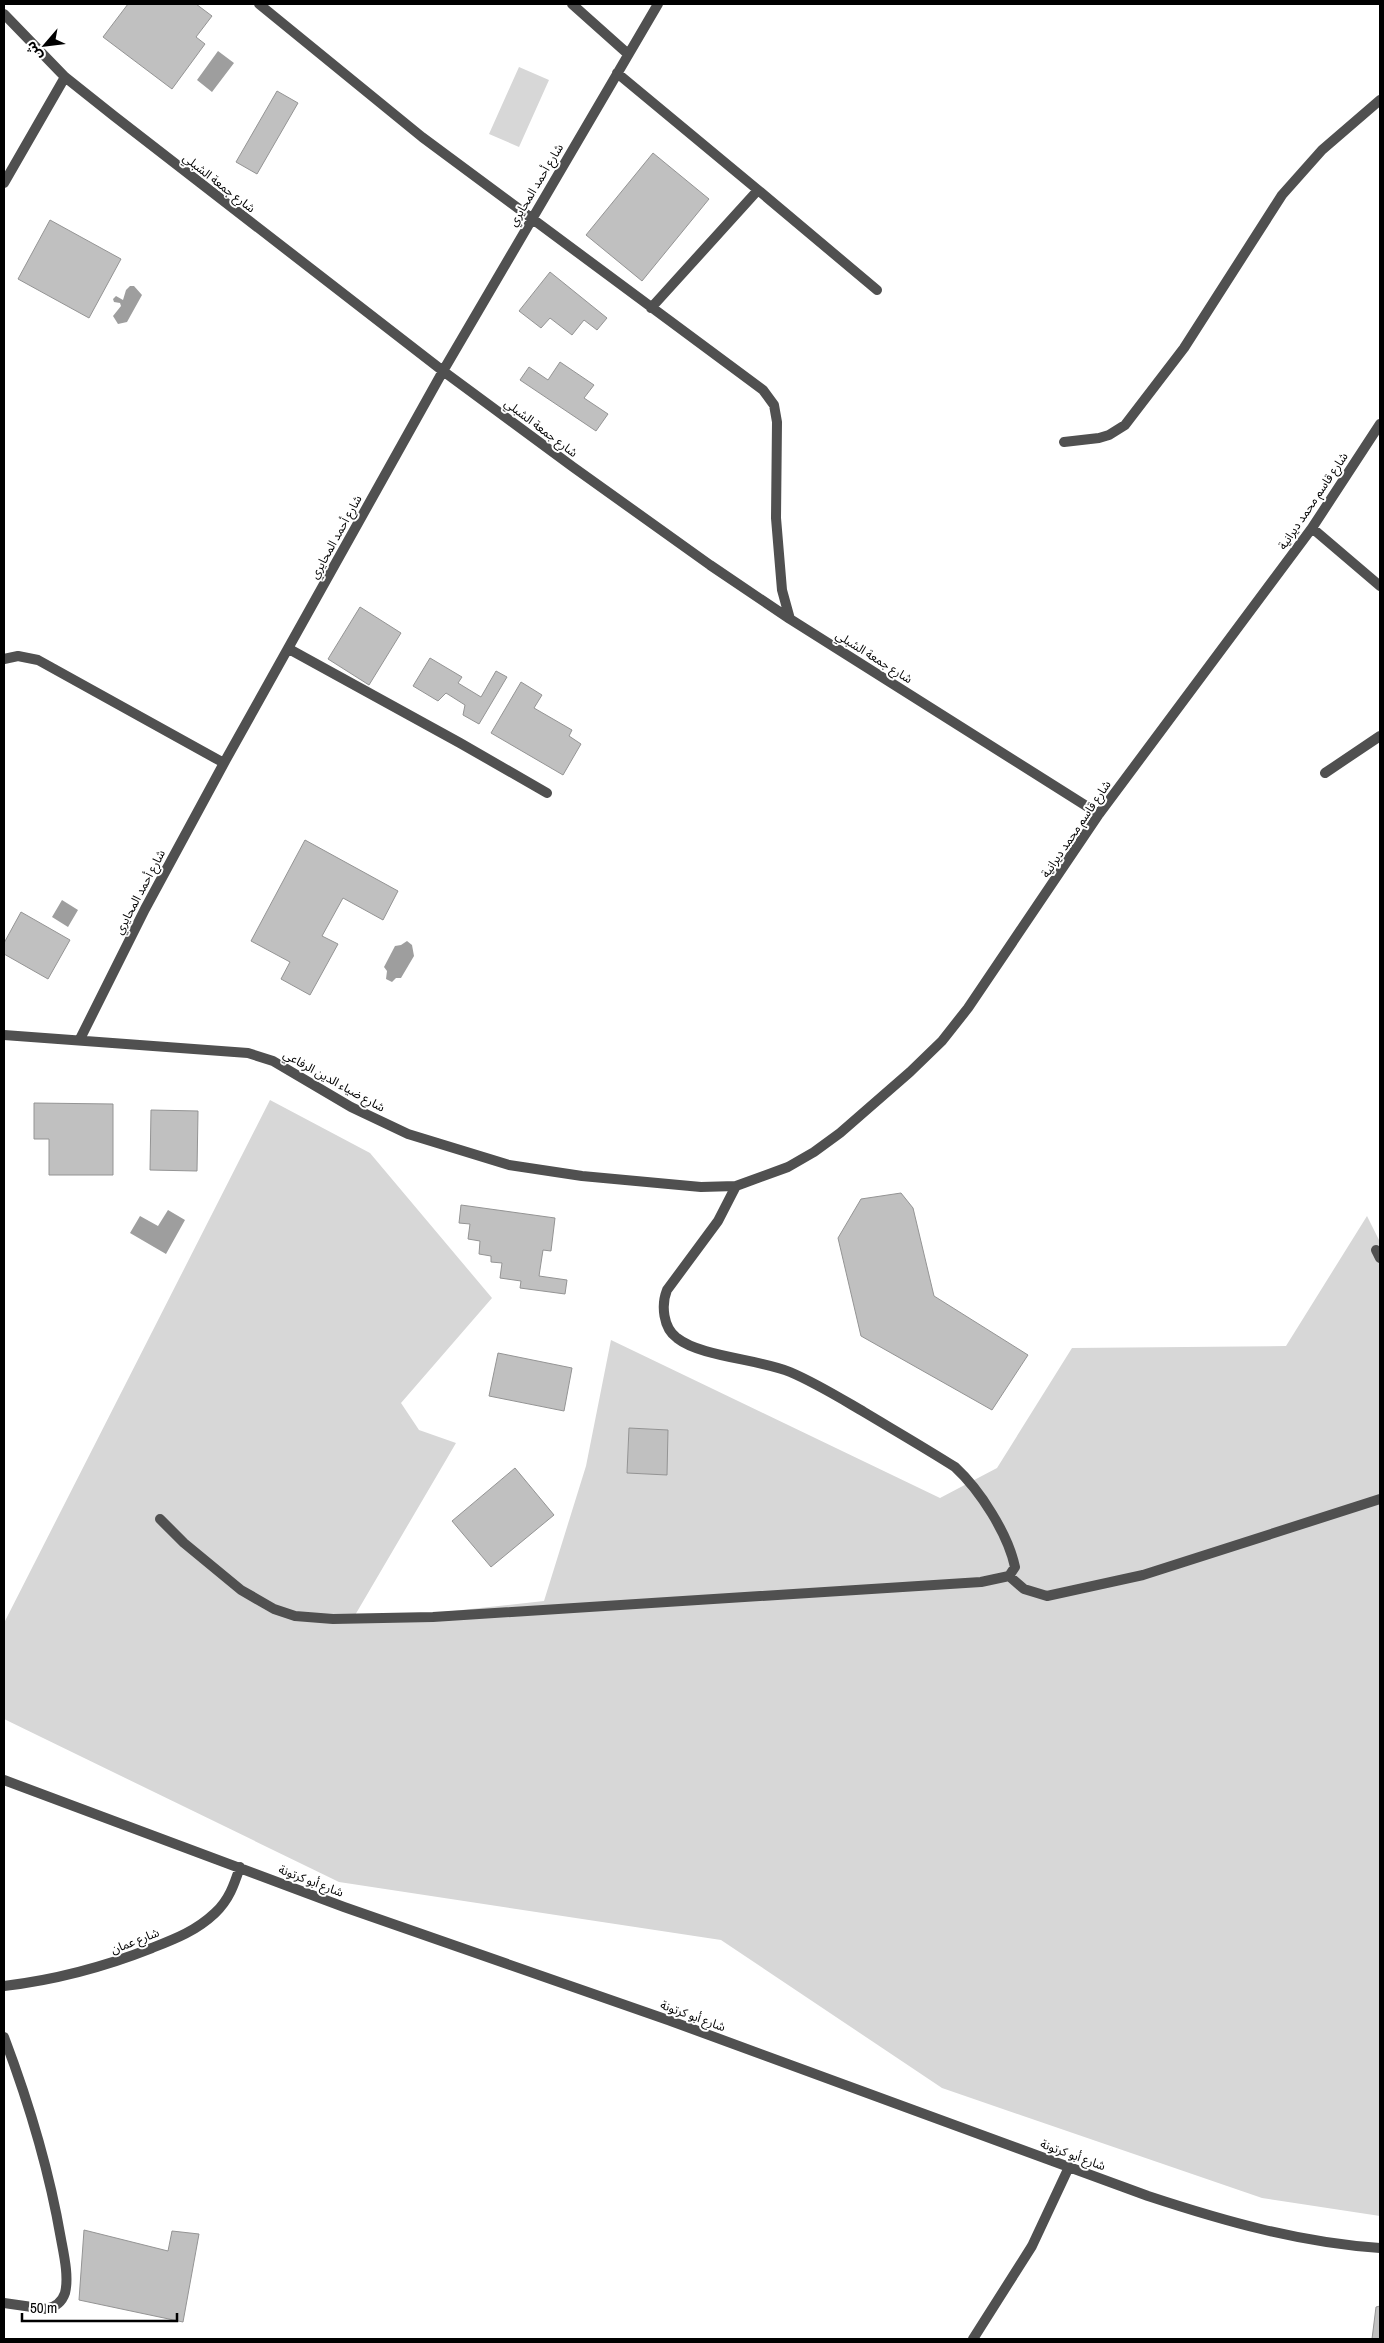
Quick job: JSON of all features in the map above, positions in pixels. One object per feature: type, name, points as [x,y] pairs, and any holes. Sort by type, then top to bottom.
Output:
[{"type":"street","points":[[259,4],[380,103],[506,197],[530,219],[763,390],[774,405],[777,422],[776,518],[782,590],[790,619]]},
{"type":"street","points":[[572,4],[628,54]]},
{"type":"street","name":"شارع أحمد المحايري","points":[[80,1039],[140,917],[224,763],[443,371],[530,219],[658,4]]},
{"type":"street","name":"شارع جمعة الشبلي","points":[[4,14],[65,77],[187,174],[443,371],[572,467],[790,619],[1099,814]]},
{"type":"street","points":[[617,74],[877,290]]},
{"type":"street","points":[[4,183],[65,77]]},
{"type":"street","points":[[1064,442],[1099,438],[1109,435],[1125,425],[1184,348],[1282,195],[1322,150],[1380,100]]},
{"type":"street","points":[[651,308],[758,190]]},
{"type":"street","name":"شارع قاسم محمد ديرانية","points":[[736,1186],[766,1177],[814,1152],[875,1103],[942,1041],[997,966],[1099,814],[1312,528],[1380,424]]},
{"type":"street","points":[[1312,528],[1380,586]]},
{"type":"street","points":[[289,649],[547,793]]},
{"type":"street","points":[[4,659],[18,656],[38,660],[224,763]]},
{"type":"street","points":[[1325,773],[1380,736]]},
{"type":"street","name":"شارع ضياء الدين الرفاعي","points":[[4,1035],[80,1039],[154,1048],[248,1053],[272,1061],[351,1107],[408,1134],[510,1165],[554,1172],[701,1188],[736,1186]]},
{"type":"street","points":[[160,1519],[184,1543],[241,1590],[274,1609],[295,1616],[324,1618],[433,1617],[981,1582],[1009,1576],[1015,1567],[1012,1552],[981,1496],[970,1480],[955,1467],[814,1383],[765,1363],[696,1348],[676,1337],[670,1330],[664,1311],[664,1298],[667,1290],[713,1228],[736,1186]]},
{"type":"street","points":[[1009,1576],[1024,1589],[1047,1596],[1143,1575],[1380,1499]]},
{"type":"street","name":"شارع أبو كرتونة","points":[[4,1780],[493,1960],[762,2054],[1148,2196],[1244,2225],[1331,2243],[1380,2248]]},
{"type":"street","name":"شارع عمان","points":[[4,1986],[51,1978],[108,1964],[193,1930],[216,1912],[227,1900],[240,1867]]},
{"type":"street","points":[[4,2037],[24,2089],[46,2161],[61,2242],[66,2287],[61,2302],[52,2308],[4,2304]]},
{"type":"street","points":[[973,2339],[1032,2246],[1069,2167]]},
{"type":"shaded area","points":[[218,51],[234,63],[212,92],[197,80]]},
{"type":"shaded area","points":[[519,67],[549,80],[519,147],[489,134]]},
{"type":"shaded area","points":[[130,286],[134,286],[142,295],[127,322],[118,324],[113,316],[121,306],[120,303],[114,302],[113,299],[116,296],[123,300],[126,290]]},
{"type":"shaded area","points":[[62,900],[78,910],[68,927],[52,917]]},
{"type":"shaded area","points":[[407,941],[412,945],[414,956],[401,978],[396,978],[392,982],[386,979],[387,971],[384,967],[395,946]]},
{"type":"shaded area","points":[[270,1100],[370,1153],[492,1298],[401,1403],[419,1430],[456,1443],[351,1622],[544,1601],[586,1466],[611,1340],[940,1498],[997,1468],[1072,1348],[1286,1346],[1367,1216],[1380,1242],[1380,2216],[1262,2198],[942,2088],[721,1940],[339,1882],[4,1719],[4,1623]]},
{"type":"shaded area","points":[[168,1210],[185,1220],[166,1254],[130,1233],[140,1216],[158,1226]]},
{"type":"building","points":[[128,4],[196,4],[212,16],[196,37],[205,44],[172,89],[103,37]]},
{"type":"building","points":[[277,91],[298,103],[257,174],[236,162]]},
{"type":"building","points":[[653,153],[709,199],[642,281],[586,235]]},
{"type":"building","points":[[50,220],[121,259],[89,318],[18,279]]},
{"type":"building","points":[[550,272],[607,318],[597,330],[584,320],[572,335],[550,318],[541,328],[519,311]]},
{"type":"building","points":[[560,362],[594,385],[584,398],[608,414],[596,431],[520,380],[529,367],[548,380]]},
{"type":"building","points":[[360,607],[401,633],[369,685],[328,659]]},
{"type":"building","points":[[430,658],[462,677],[458,683],[481,697],[496,671],[507,677],[479,724],[463,715],[465,705],[446,693],[438,701],[413,686]]},
{"type":"building","points":[[521,682],[542,695],[534,708],[572,730],[569,736],[581,744],[563,775],[491,733]]},
{"type":"building","points":[[305,840],[398,891],[383,920],[343,898],[322,936],[338,944],[310,995],[281,979],[290,962],[251,941]]},
{"type":"building","points":[[21,912],[70,940],[48,979],[4,954],[4,943]]},
{"type":"building","points":[[34,1103],[113,1104],[113,1175],[49,1175],[49,1139],[34,1139]]},
{"type":"building","points":[[151,1110],[198,1111],[197,1171],[150,1170]]},
{"type":"building","points":[[901,1193],[913,1208],[934,1296],[1028,1355],[992,1410],[861,1336],[838,1238],[861,1199]]},
{"type":"building","points":[[461,1205],[555,1218],[551,1251],[543,1250],[539,1276],[567,1280],[565,1294],[520,1288],[521,1281],[500,1278],[502,1263],[491,1262],[491,1256],[479,1254],[480,1241],[468,1239],[470,1224],[459,1223]]},
{"type":"building","points":[[498,1353],[572,1368],[564,1411],[489,1396]]},
{"type":"building","points":[[629,1428],[668,1430],[667,1475],[627,1473]]},
{"type":"building","points":[[515,1468],[554,1515],[491,1567],[452,1521]]},
{"type":"building","points":[[84,2230],[168,2251],[172,2231],[199,2234],[183,2322],[79,2300]]},
{"type":"building","points":[[1380,2306],[1380,2339],[1372,2339],[1376,2307]]}]
